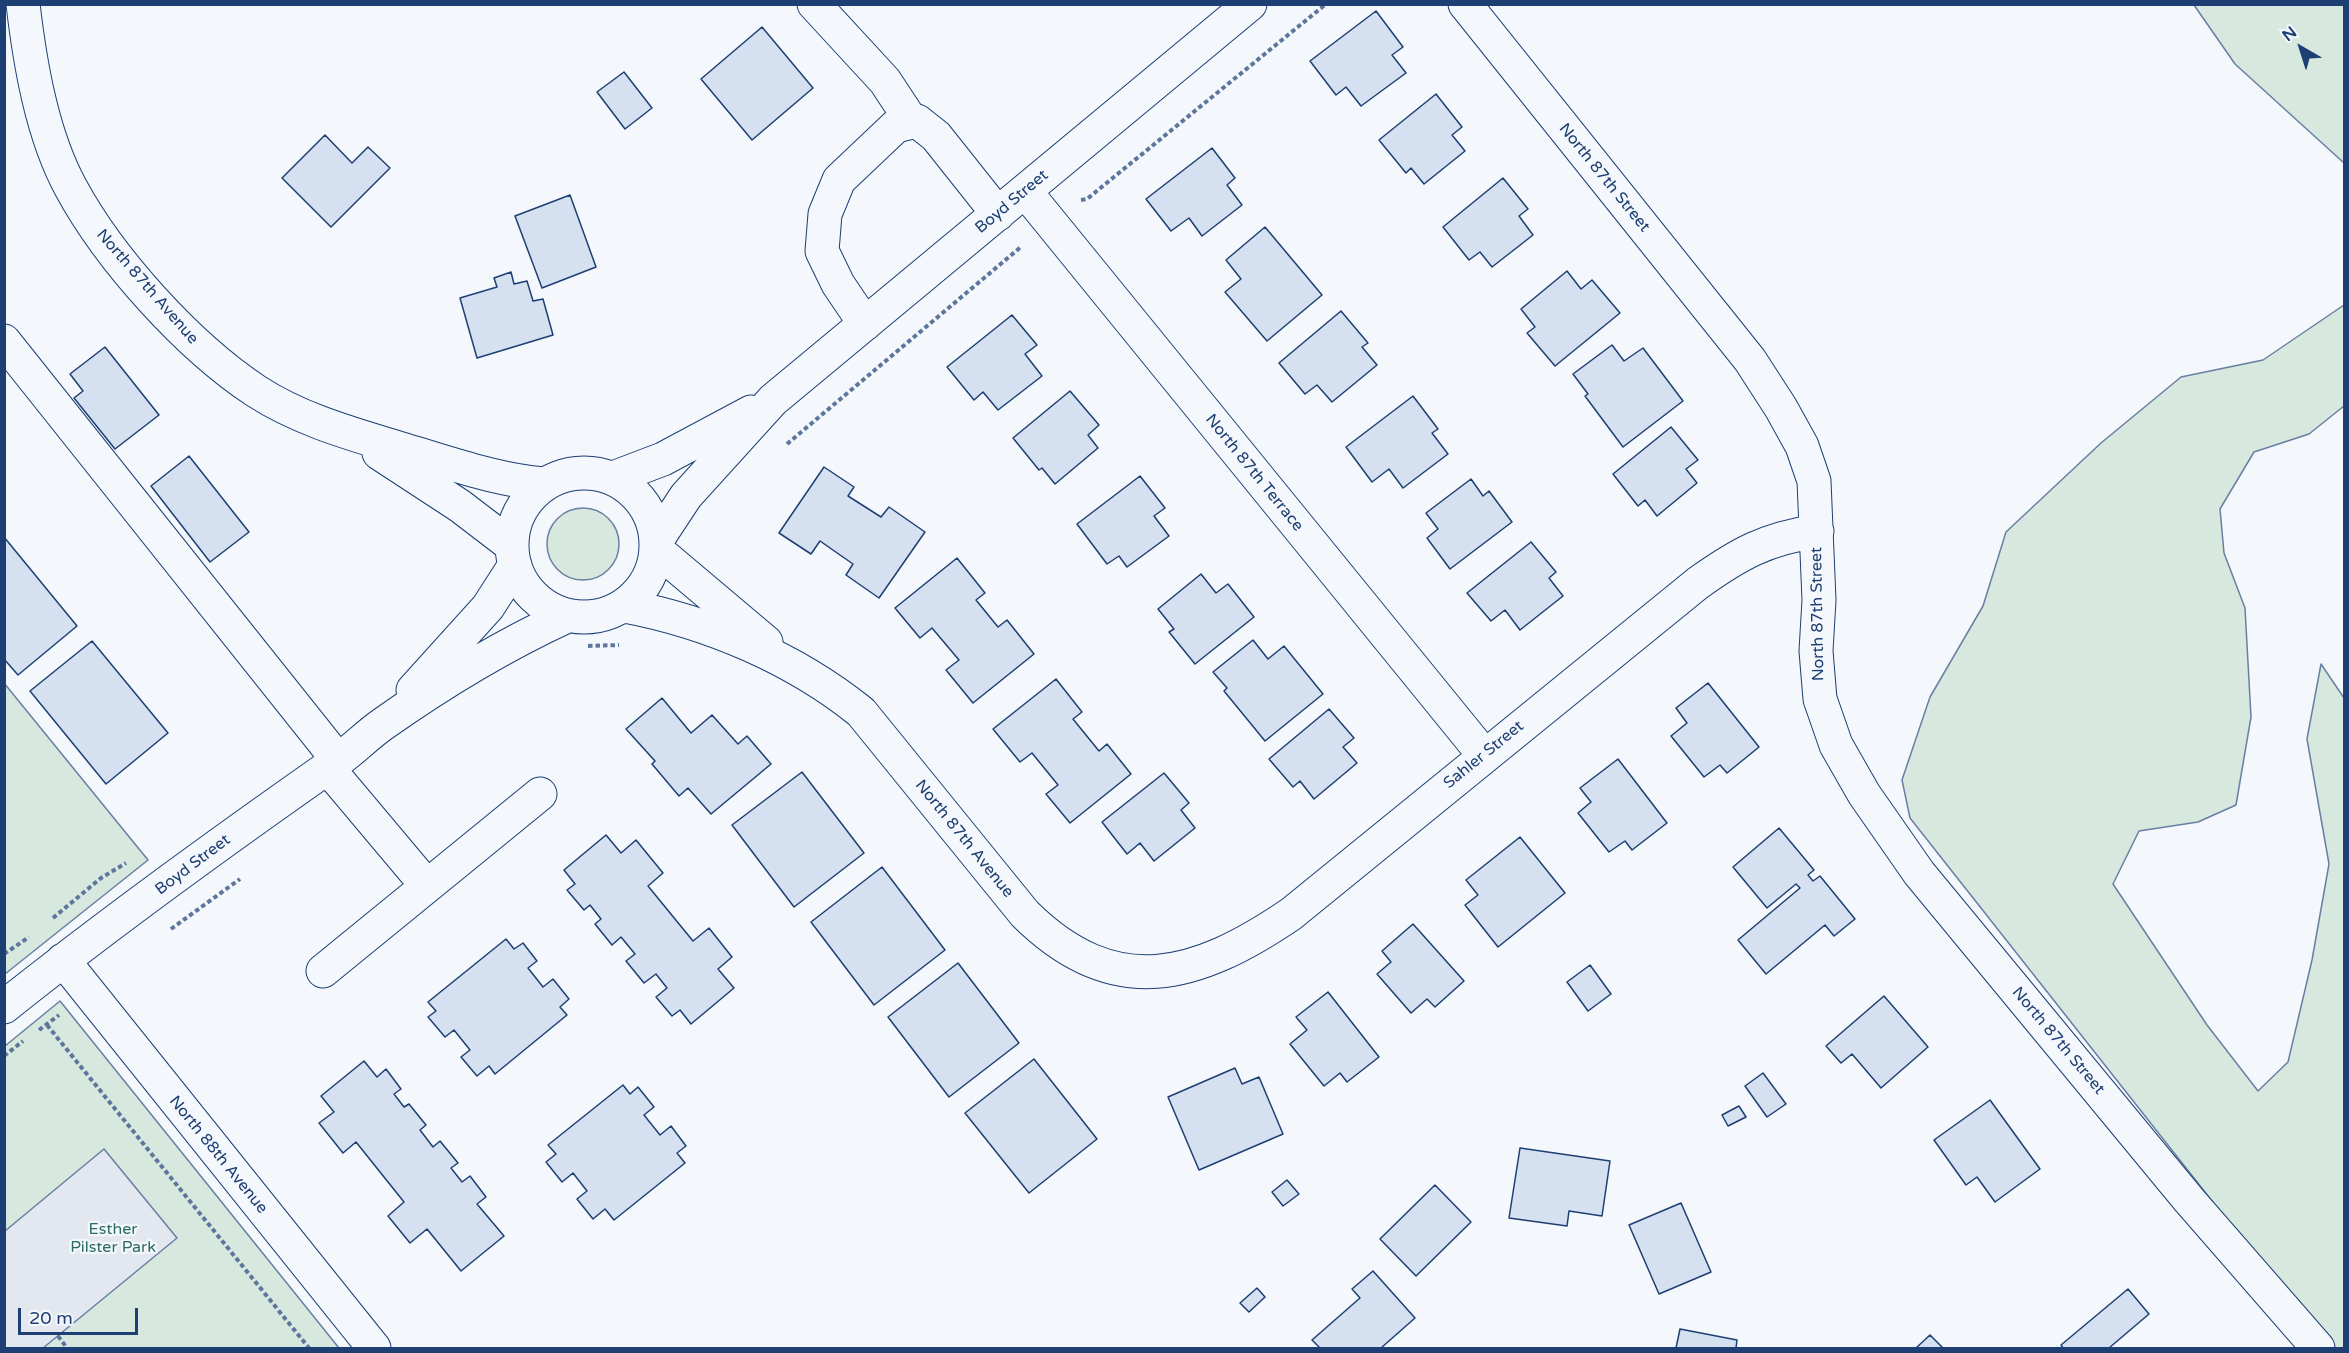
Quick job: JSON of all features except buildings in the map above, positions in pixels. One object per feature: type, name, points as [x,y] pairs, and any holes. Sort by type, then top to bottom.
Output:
[{"type":"street","name":"North 87th Avenue","points":[[23,4],[30,65],[53,143],[70,187],[103,239],[177,326],[209,357],[258,392],[339,430],[451,500],[513,555]]},
{"type":"street","points":[[814,4],[885,81],[912,122]]},
{"type":"street","name":"Boyd Street","points":[[513,555],[527,591],[545,607],[567,616],[591,618],[614,612],[625,606],[635,598],[649,579],[657,545],[686,496],[773,400],[1250,4]]},
{"type":"street","name":"North 87th Street","points":[[1465,4],[1750,360],[1802,446],[1814,481],[1819,600],[1816,651],[1820,699],[1836,745],[1864,794],[1919,873],[2189,1200],[2318,1348]]},
{"type":"street","points":[[865,324],[838,284],[822,251],[825,214],[839,180],[896,126],[917,121],[936,136],[998,214]]},
{"type":"street","name":"North 87th Terrace","points":[[1025,190],[1484,755]]},
{"type":"street","points":[[4,341],[427,886]]},
{"type":"street","name":"Boyd Street","points":[[613,478],[688,446],[773,400]]},
{"type":"street","name":"North 87th Avenue","points":[[339,430],[484,474],[544,484]]},
{"type":"street","name":"Boyd Street","points":[[382,725],[488,607],[513,555],[516,521],[527,500],[544,484],[566,474],[590,472],[613,478],[633,491],[648,509],[657,545]]},
{"type":"street","name":"Sahler Street","points":[[1148,972],[1182,968],[1220,956],[1252,941],[1291,914],[1484,755],[1736,556],[1786,536],[1817,531]]},
{"type":"street","name":"North 87th Avenue","points":[[657,545],[800,670]]},
{"type":"street","name":"North 87th Avenue","points":[[625,606],[654,611],[729,636],[800,670],[834,691],[861,712],[1025,915],[1051,939],[1078,956],[1112,968],[1148,972]]},
{"type":"street","name":"Boyd Street","points":[[4,1007],[63,960],[382,725],[494,653],[567,616]]},
{"type":"street","points":[[322,971],[540,794]]},
{"type":"street","name":"North 88th Avenue","points":[[63,960],[374,1348]]},
{"type":"path","points":[[783,447],[1020,248],[1048,219],[1070,202],[1087,199],[1326,4]]},
{"type":"path","points":[[583,646],[627,644]]},
{"type":"path","points":[[165,934],[242,877]]},
{"type":"path","points":[[47,1025],[309,1348]]},
{"type":"path","points":[[58,1336],[67,1348]]},
{"type":"green space","points":[[2194,5],[2344,5],[2344,163],[2235,64]]},
{"type":"green space","points":[[2344,305],[2344,406],[2309,434],[2254,452],[2220,509],[2224,553],[2245,608],[2251,717],[2236,805],[2198,822],[2139,831],[2113,884],[2207,1025],[2258,1091],[2288,1062],[2312,960],[2329,864],[2307,739],[2321,664],[2344,698],[2344,1348],[2328,1348],[1910,818],[1902,780],[1930,697],[1983,606],[2006,532],[2101,443],[2181,377],[2263,360]]},
{"type":"green space","points":[[590,508],[609,518],[617,530],[619,544],[617,558],[609,570],[597,578],[576,580],[557,570],[549,558],[547,537],[557,518],[569,510]]},
{"type":"green space","points":[[4,683],[148,860],[5,974],[4,974]]},
{"type":"green space","name":"Esther Pilster Park","points":[[60,1001],[339,1348],[5,1348],[5,1046]]},
{"type":"shaded area","points":[[104,1149],[177,1238],[43,1348],[5,1348],[5,1231]]}]
